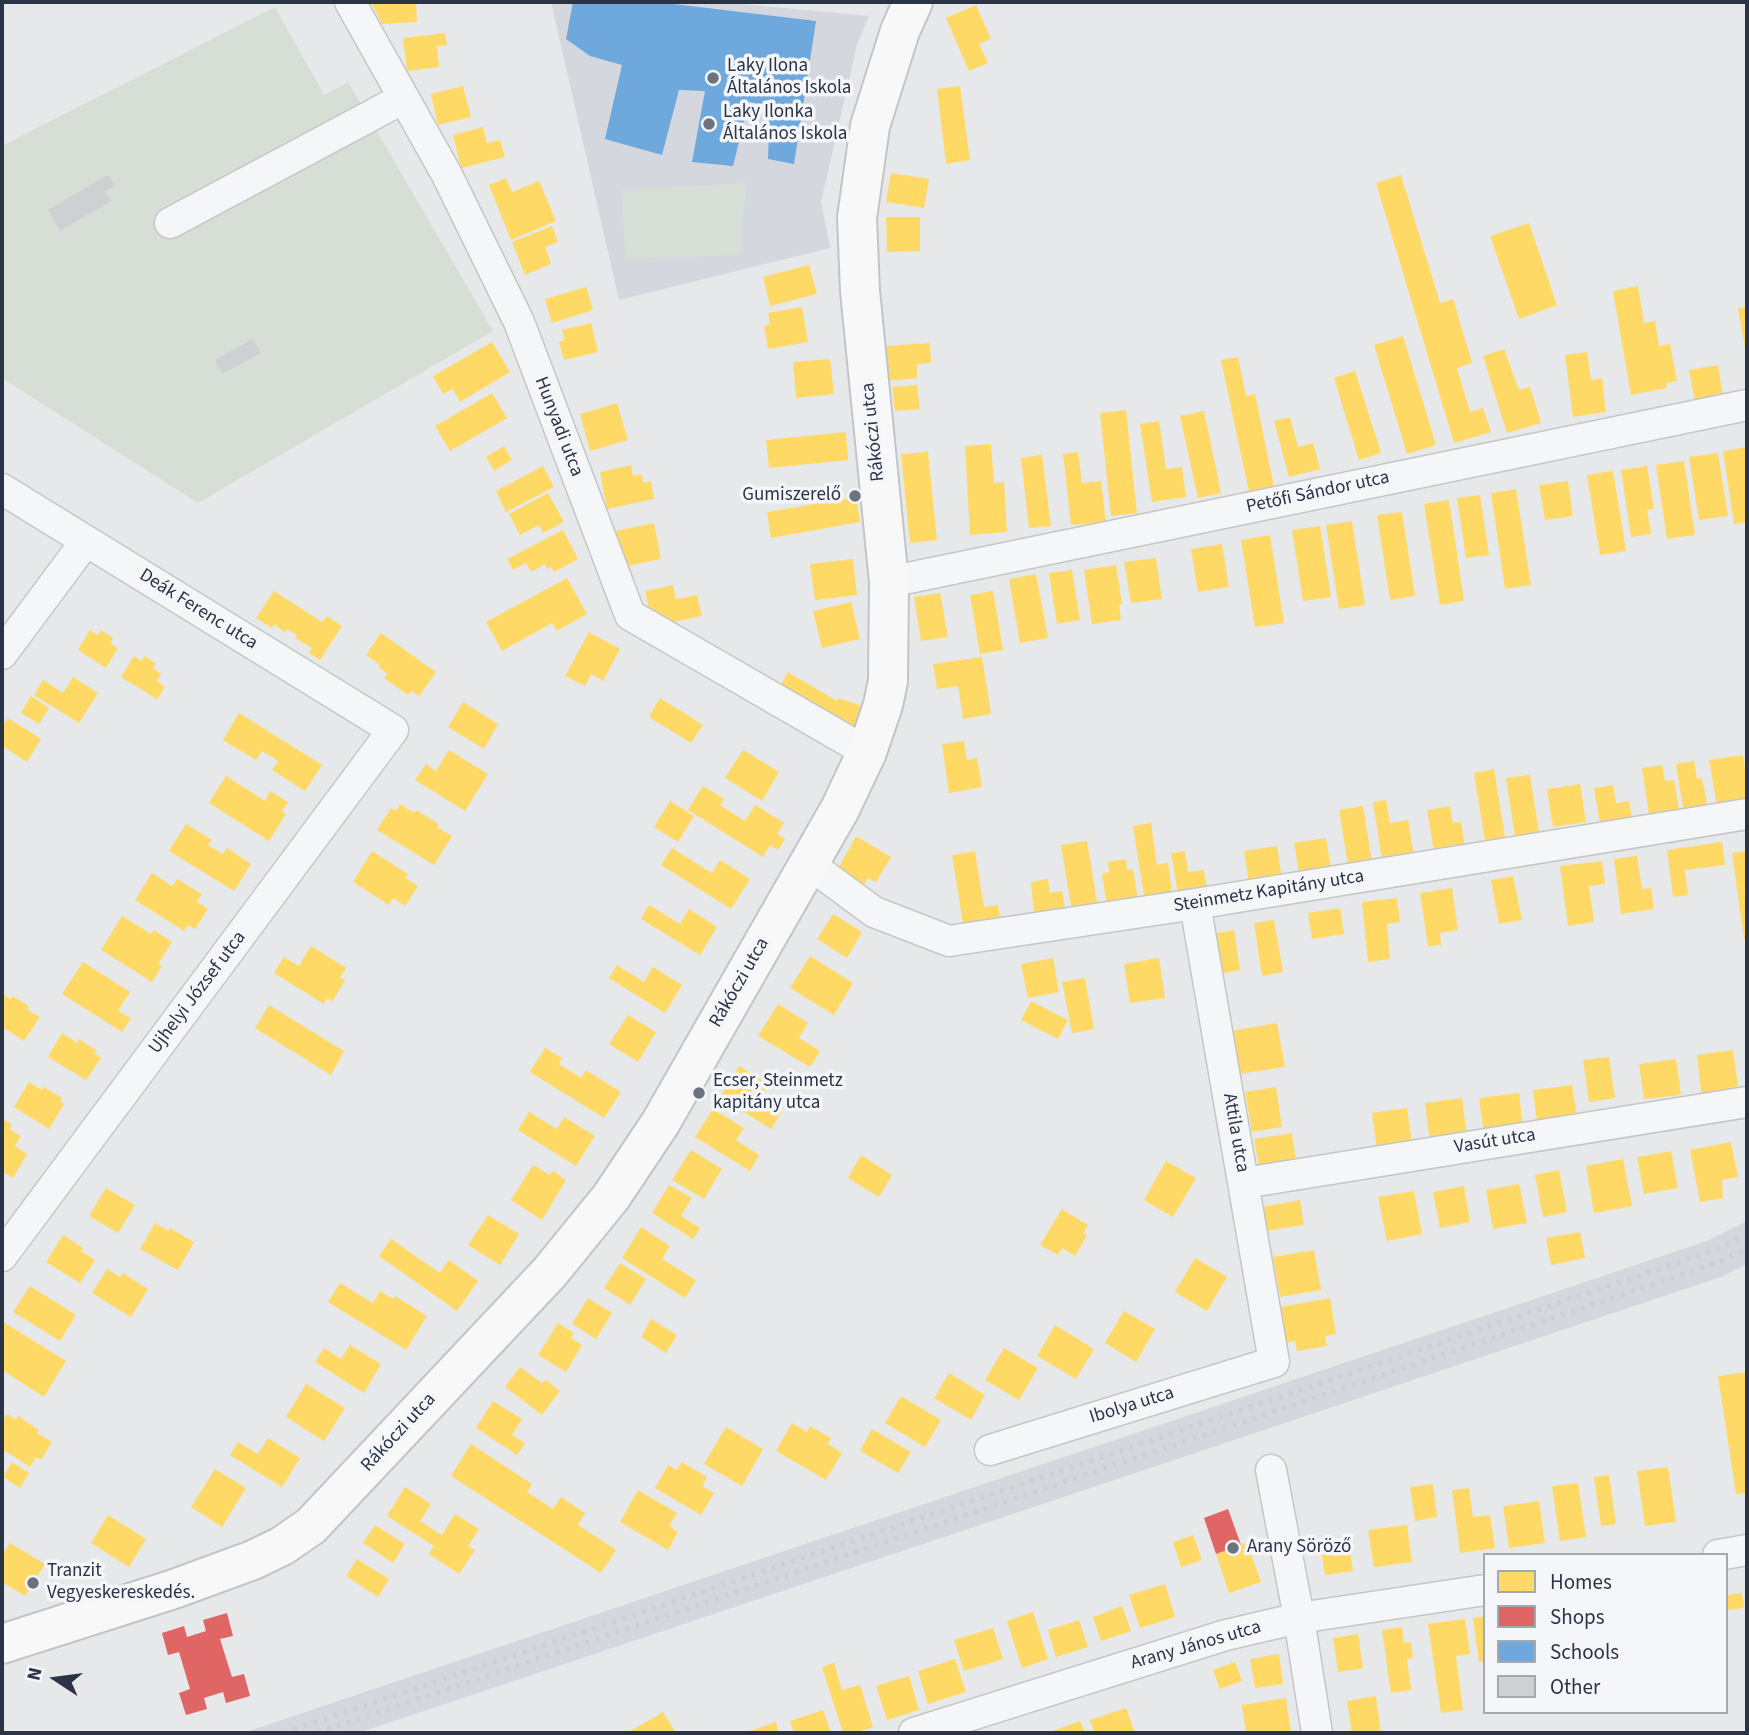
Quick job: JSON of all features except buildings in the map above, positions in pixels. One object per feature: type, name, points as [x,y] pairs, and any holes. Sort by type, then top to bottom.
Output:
[{"type":"main road","name":"Rákóczi utca","points":[[2,1644],[174,1589],[253,1560],[282,1546],[311,1526],[550,1272],[611,1197],[661,1122],[840,809],[867,752],[888,681],[889,582],[860,291],[858,218],[870,126],[900,31],[913,2]]},
{"type":"street","name":"Hunyadi utca","points":[[349,2],[447,175],[519,322],[630,615],[867,752]]},
{"type":"street","points":[[170,222],[404,98]]},
{"type":"street","name":"Petőfi Sándor utca","points":[[889,582],[1747,405]]},
{"type":"street","name":"Deák Ferenc utca","points":[[2,489],[393,730]]},
{"type":"street","points":[[2,654],[86,541]]},
{"type":"street","name":"Ujhelyi József utca","points":[[2,1256],[393,730]]},
{"type":"street","name":"Steinmetz Kapitány utca","points":[[809,864],[874,912],[949,941],[1195,904],[1747,814]]},
{"type":"street","name":"Attila utca","points":[[1195,904],[1273,1362]]},
{"type":"street","name":"Vasút utca","points":[[1244,1183],[1747,1102]]},
{"type":"street","name":"Ibolya utca","points":[[990,1450],[1273,1362]]},
{"type":"street","points":[[1271,1470],[1317,1733]]},
{"type":"street","points":[[1728,1553],[1747,1550]]},
{"type":"street","name":"Arany János utca","points":[[914,1733],[1226,1635],[1299,1618],[1483,1590]]},
{"type":"shaded area","name":"Laky Ilonka Általános Iskola","points":[[551,2],[722,2],[869,16],[857,45],[821,202],[830,248],[619,300]]},
{"type":"shaded area","points":[[275,7],[324,95],[348,82],[493,331],[198,503],[2,378],[2,146]]},
{"type":"shaded area","points":[[746,183],[740,255],[625,259],[622,190]]},
{"type":"shaded area","points":[[1747,1221],[1747,1264],[1721,1277],[358,1733],[243,1733],[1707,1241]]},
{"type":"railway","points":[[284,1733],[1718,1249],[1747,1235]]},
{"type":"railway","points":[[317,1733],[1719,1262],[1747,1249]]},
{"type":"place","name":"Laky Ilona Általános Iskola","points":[[713,78]]},
{"type":"place","name":"Laky Ilonka Általános Iskola","points":[[709,124]]},
{"type":"place","name":"Gumiszerelő","points":[[855,496]]},
{"type":"place","name":"Ecser, Steinmetz kapitány utca","points":[[699,1093]]},
{"type":"place","name":"Arany Söröző","points":[[1233,1548]]},
{"type":"place","name":"Tranzit Vegyeskereskedés.","points":[[33,1583]]}]
